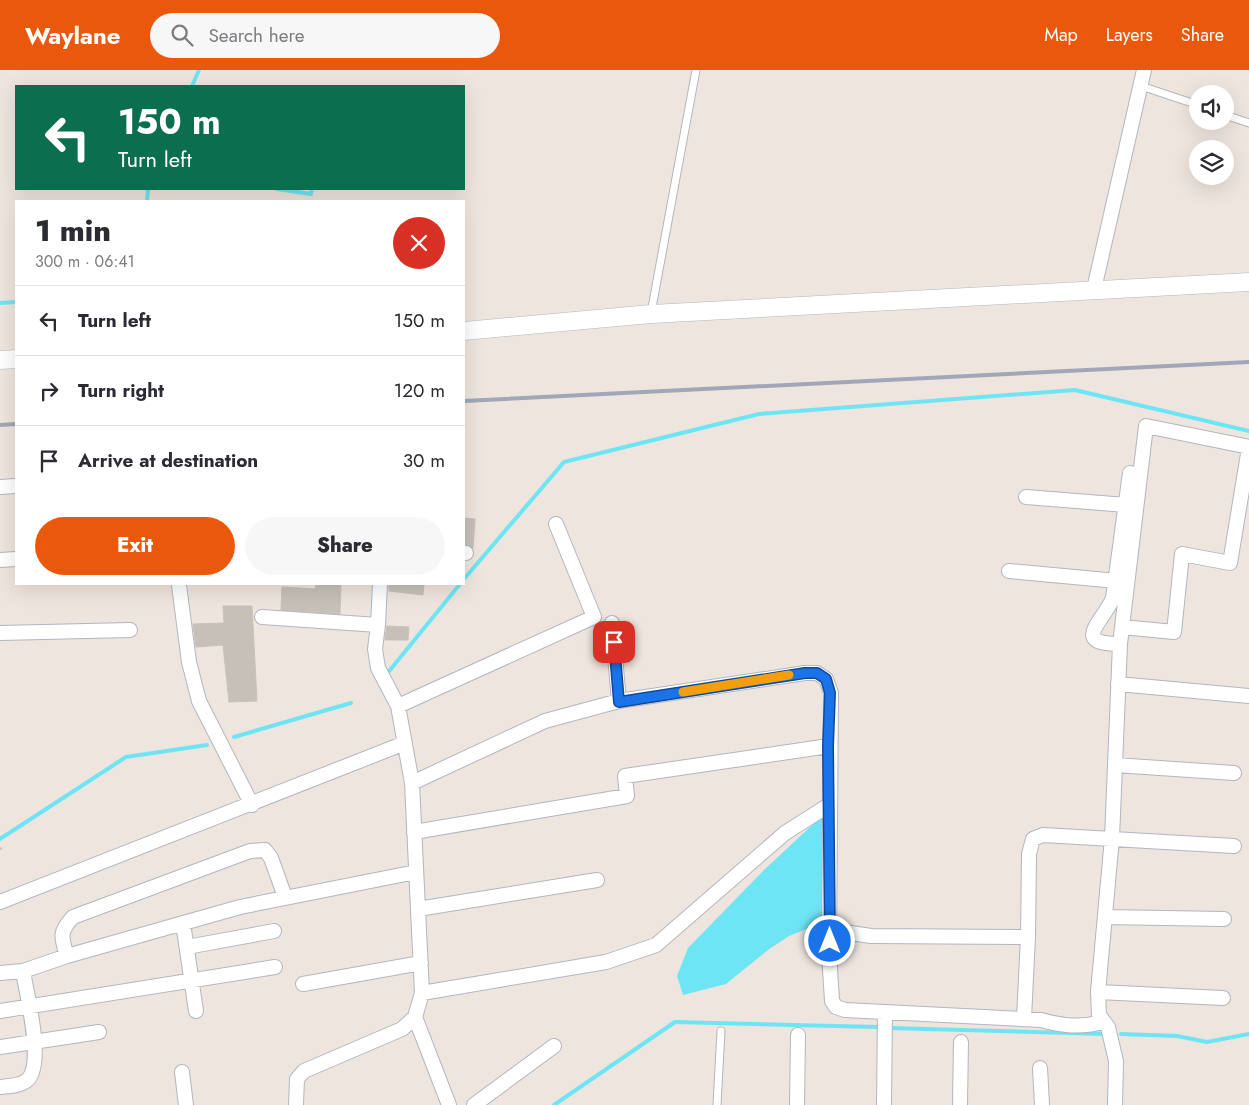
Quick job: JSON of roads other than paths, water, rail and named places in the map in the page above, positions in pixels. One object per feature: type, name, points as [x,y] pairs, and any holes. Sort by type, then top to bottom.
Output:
[{"type":"street","points":[[1094,289],[1144,70]]},
{"type":"street","points":[[465,331],[651,314],[1249,282]]},
{"type":"street","points":[[0,360],[15,359]]},
{"type":"street","points":[[1115,1105],[1116,1061],[1108,1027],[1102,1022],[1098,992],[1112,838],[1120,644],[1122,627],[1146,426],[1249,448],[1230,563],[1182,554],[1174,632],[1122,627]]},
{"type":"street","points":[[1120,644],[1104,644],[1095,641],[1092,636],[1093,628],[1109,608],[1114,598],[1130,473]]},
{"type":"street","points":[[0,487],[15,486]]},
{"type":"street","points":[[1026,497],[1126,505]]},
{"type":"street","points":[[398,706],[594,617],[556,524]]},
{"type":"street","points":[[0,560],[15,559]]},
{"type":"street","points":[[1009,571],[1117,581]]},
{"type":"street","points":[[179,585],[189,662],[199,701],[252,805]]},
{"type":"street","points":[[296,1105],[297,1079],[304,1071],[402,1029],[415,1017],[422,993],[412,783],[398,706],[378,668],[375,649],[380,585]]},
{"type":"street","points":[[262,618],[378,625]]},
{"type":"street","points":[[612,623],[619,702]]},
{"type":"street","points":[[0,633],[130,630]]},
{"type":"street","points":[[412,783],[545,721],[619,702],[805,673],[817,673],[826,679],[830,693],[828,746],[829,952],[832,1001],[836,1007],[845,1010],[1024,1018],[1077,1027],[1102,1022]]},
{"type":"street","points":[[1118,684],[1249,696]]},
{"type":"street","points":[[0,902],[252,805],[405,743]]},
{"type":"street","points":[[414,832],[628,796],[625,776],[828,746]]},
{"type":"street","points":[[1115,765],[1234,773]]},
{"type":"street","points":[[422,993],[606,962],[656,945],[785,834],[829,805]]},
{"type":"street","points":[[1024,1018],[1028,937],[1029,854],[1033,839],[1043,836],[1112,838],[1234,846]]},
{"type":"street","points":[[67,956],[61,939],[64,927],[73,917],[250,851],[265,850],[271,858],[285,897]]},
{"type":"street","points":[[0,973],[23,971],[67,956],[183,923],[285,897],[416,872]]},
{"type":"street","points":[[418,909],[597,880]]},
{"type":"street","points":[[1106,916],[1224,918]]},
{"type":"street","points":[[183,923],[196,1011]]},
{"type":"street","points":[[830,930],[871,936],[1028,937]]},
{"type":"street","points":[[187,947],[274,931]]},
{"type":"street","points":[[304,984],[421,963]]},
{"type":"street","points":[[0,1011],[275,967]]},
{"type":"street","points":[[0,1087],[27,1080],[34,1072],[34,1042],[23,971]]},
{"type":"street","points":[[1098,992],[1223,998]]},
{"type":"street","points":[[884,1105],[885,1012]]},
{"type":"street","points":[[415,1017],[449,1105]]},
{"type":"street","points":[[0,1047],[99,1032]]},
{"type":"street","points":[[797,1105],[798,1036]]},
{"type":"street","points":[[960,1105],[961,1042]]},
{"type":"street","points":[[474,1105],[554,1046]]},
{"type":"street","points":[[1040,1068],[1042,1105]]},
{"type":"street","points":[[182,1072],[186,1105]]},
{"type":"lane","points":[[651,314],[696,70]]},
{"type":"lane","points":[[1141,86],[1189,103]]},
{"type":"lane","points":[[1234,118],[1249,123]]},
{"type":"lane","points":[[717,1105],[721,1032]]},
{"type":"water","points":[[822,816],[826,875],[824,922],[789,936],[768,950],[726,984],[683,995],[677,976],[688,948],[765,869]]},
{"type":"waterway","points":[[192,85],[199,70]]},
{"type":"waterway","points":[[147,200],[148,190]]},
{"type":"waterway","points":[[284,190],[311,194],[312,190]]},
{"type":"waterway","points":[[0,303],[15,302]]},
{"type":"waterway","points":[[465,578],[564,462],[759,414],[1075,390],[1249,431]]},
{"type":"waterway","points":[[386,675],[459,585]]},
{"type":"waterway","points":[[234,737],[351,703]]},
{"type":"waterway","points":[[0,839],[126,757],[207,745]]},
{"type":"waterway","points":[[554,1105],[675,1022],[878,1027]]},
{"type":"waterway","points":[[889,1028],[1105,1034]]},
{"type":"waterway","points":[[1121,1034],[1177,1036],[1207,1042],[1249,1034]]},
{"type":"railway","points":[[465,401],[1249,362]]},
{"type":"railway","points":[[0,425],[15,424]]}]
